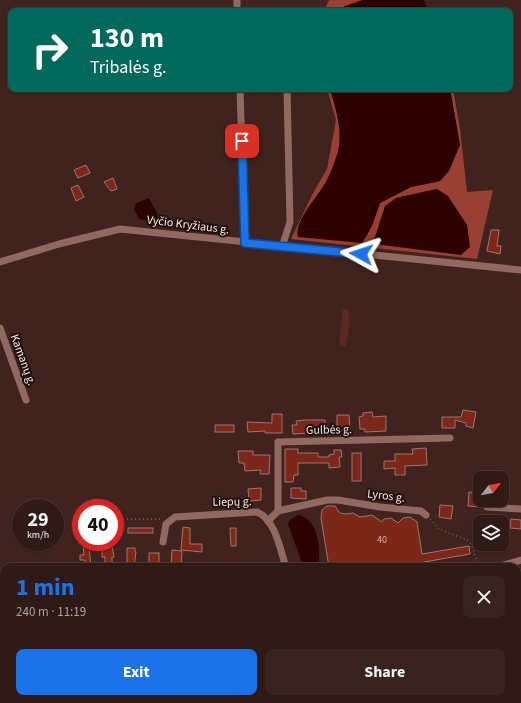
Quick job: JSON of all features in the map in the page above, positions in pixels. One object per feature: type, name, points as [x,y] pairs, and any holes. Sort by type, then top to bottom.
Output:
[{"type":"street","points":[[240,92],[245,243]]},
{"type":"street","points":[[282,247],[290,222],[287,92]]},
{"type":"street","name":"Vyčio Kryžiaus g.","points":[[0,262],[66,242],[120,229],[282,247],[521,270]]},
{"type":"street","name":"Kamanų g.","points":[[0,328],[26,400]]},
{"type":"street","name":"Gulbės g.","points":[[278,511],[278,442],[450,438]]},
{"type":"street","name":"Lyros g.","points":[[278,511],[327,500],[338,500],[380,507],[421,511],[426,515]]},
{"type":"street","points":[[487,507],[521,510]]},
{"type":"street","points":[[278,511],[268,521],[284,563]]},
{"type":"street","name":"Liepų g.","points":[[171,519],[183,515],[250,512],[262,514],[268,521]]},
{"type":"street","points":[[163,542],[166,524],[171,519]]},
{"type":"street","points":[[511,563],[521,560]]},
{"type":"path","points":[[426,515],[439,529],[467,540],[471,544],[478,563]]},
{"type":"path","points":[[124,518],[171,519]]},
{"type":"shaded area","points":[[329,0],[363,0],[342,8],[325,8]]},
{"type":"shaded area","points":[[363,0],[424,0],[427,8],[342,8]]},
{"type":"shaded area","points":[[328,92],[331,92],[338,120],[340,136],[338,152],[325,184],[300,223],[298,237],[366,238],[380,203],[411,187],[440,181],[460,145],[451,92],[454,92],[460,129],[467,192],[493,190],[477,259],[291,239],[312,195],[327,169],[336,120]],"holes":[[[437,189],[467,225],[396,198]]]},
{"type":"shaded area","points":[[331,92],[451,92],[460,145],[449,171],[440,181],[411,187],[380,203],[372,226],[362,243],[298,237],[300,222],[325,184],[338,152],[340,136]]},
{"type":"shaded area","points":[[437,189],[448,196],[467,225],[470,247],[461,255],[382,245],[374,240],[385,206],[396,198]]},
{"type":"shaded area","points":[[149,198],[158,215],[156,220],[152,222],[139,219],[134,209],[136,203]]},
{"type":"shaded area","points":[[344,309],[347,309],[349,317],[349,332],[346,345],[344,347],[339,344],[342,312]]},
{"type":"shaded area","points":[[298,515],[304,517],[313,526],[318,540],[319,561],[314,563],[302,563],[288,524],[290,520]]},
{"type":"building","points":[[86,165],[90,173],[78,178],[74,170]]},
{"type":"building","points":[[113,178],[117,189],[111,191],[104,182]]},
{"type":"building","points":[[78,185],[84,197],[76,201],[71,188]]},
{"type":"building","points":[[491,230],[499,230],[497,246],[501,246],[500,254],[487,251]]},
{"type":"building","points":[[463,410],[476,412],[473,428],[466,426],[466,423],[455,420],[455,428],[442,428],[442,417],[461,417]]},
{"type":"building","points":[[372,412],[373,417],[386,416],[386,431],[365,432],[365,429],[360,429],[359,417],[363,416],[363,413]]},
{"type":"building","points":[[272,414],[282,414],[282,433],[265,433],[265,431],[248,432],[247,422],[272,423]]},
{"type":"building","points":[[337,415],[349,415],[350,430],[337,431]]},
{"type":"building","points":[[325,420],[325,432],[293,434],[292,425],[297,425],[296,421]]},
{"type":"building","points":[[215,425],[234,425],[234,432],[215,432]]},
{"type":"building","points":[[426,448],[427,465],[405,466],[405,475],[395,475],[395,468],[384,469],[384,461],[395,461],[395,454],[413,454],[412,449]]},
{"type":"building","points":[[285,449],[298,449],[298,453],[318,453],[318,457],[329,457],[329,455],[334,454],[334,450],[341,450],[342,457],[339,457],[340,467],[329,468],[329,463],[298,463],[298,475],[294,475],[293,482],[285,482]]},
{"type":"building","points":[[238,451],[253,451],[253,455],[270,455],[269,474],[260,474],[261,470],[245,471],[244,463],[239,463]]},
{"type":"building","points":[[352,453],[361,453],[361,481],[352,481]]},
{"type":"building","points":[[261,488],[261,500],[249,501],[248,489]]},
{"type":"building","points":[[291,488],[301,488],[301,491],[306,491],[306,499],[291,498]]},
{"type":"building","points":[[469,492],[473,492],[473,506],[468,506]]},
{"type":"building","points":[[440,505],[453,506],[451,519],[439,517]]},
{"type":"building","points":[[327,506],[335,506],[340,513],[353,513],[360,517],[372,515],[382,522],[384,519],[391,518],[398,523],[403,518],[410,517],[417,522],[422,554],[469,546],[470,554],[424,563],[328,563],[321,518],[322,510]]},
{"type":"building","points":[[511,519],[521,520],[521,529],[510,528]]},
{"type":"building","points":[[183,527],[190,528],[190,544],[202,544],[202,552],[181,550]]},
{"type":"building","points":[[128,528],[153,528],[153,533],[128,533]]},
{"type":"building","points":[[230,528],[236,528],[236,546],[231,546]]},
{"type":"building","points":[[127,548],[135,548],[135,563],[127,563]]},
{"type":"building","points":[[172,550],[182,551],[181,563],[171,563]]},
{"type":"building","points":[[84,551],[89,551],[91,563],[85,563],[85,560],[80,560],[80,555],[84,555]]},
{"type":"building","points":[[102,551],[113,551],[114,557],[112,557],[112,563],[105,563],[105,557],[102,557]]},
{"type":"building","points":[[149,553],[159,553],[159,563],[149,563]]},
{"type":"route","points":[[242,141],[246,230],[245,243],[361,254]]}]
